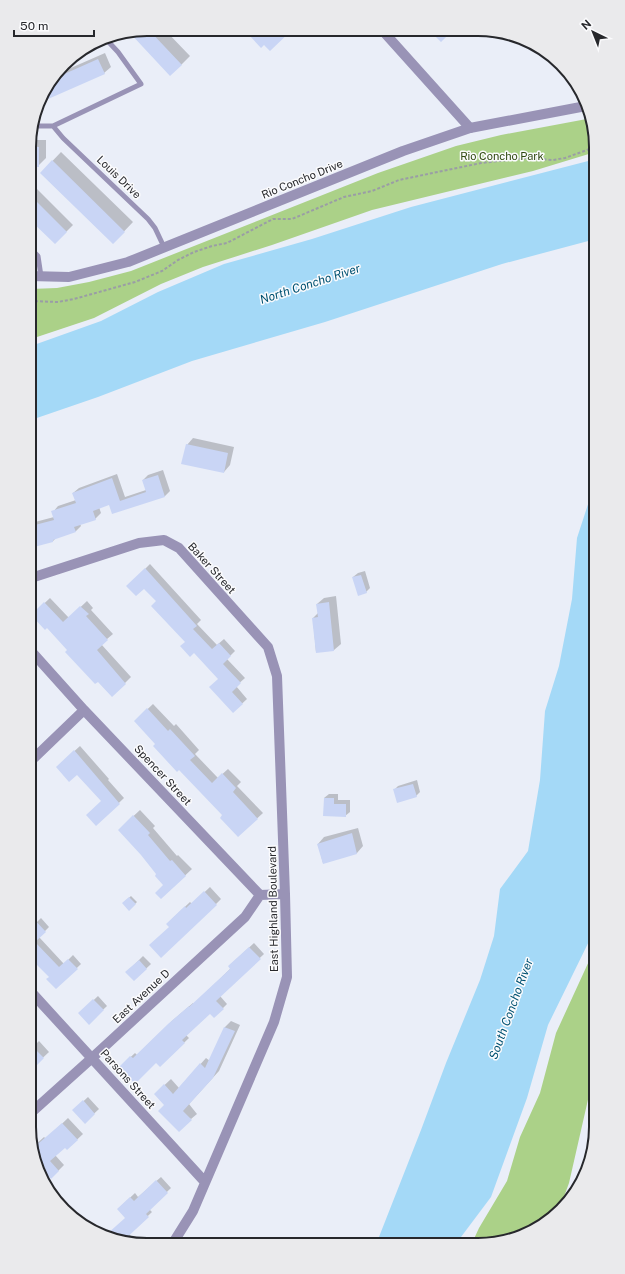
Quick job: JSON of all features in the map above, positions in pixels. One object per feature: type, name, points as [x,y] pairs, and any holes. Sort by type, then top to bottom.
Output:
[{"type":"street","points":[[387,36],[470,128]]},
{"type":"street","name":"Rio Concho Drive","points":[[36,277],[69,277],[128,262],[403,151],[470,128],[581,107]]},
{"type":"street","name":"Baker Street","points":[[36,576],[139,543],[164,540],[179,548],[268,647]]},
{"type":"street","name":"East Highland Boulevard","points":[[176,1238],[193,1211],[274,1022],[287,977],[277,676],[268,647]]},
{"type":"street","name":"Spencer Street","points":[[36,656],[84,710],[260,895]]},
{"type":"street","points":[[36,756],[84,710]]},
{"type":"street","points":[[260,895],[285,894]]},
{"type":"street","name":"East Avenue D","points":[[36,1108],[245,917],[260,895]]},
{"type":"street","name":"Parsons Street","points":[[36,997],[205,1182]]},
{"type":"lane","points":[[38,126],[53,126],[141,84],[118,52],[109,43]]},
{"type":"lane","name":"Louis Drive","points":[[53,126],[148,219],[155,228],[164,247]]},
{"type":"lane","points":[[36,254],[38,256],[36,277]]},
{"type":"path","points":[[36,301],[58,302],[69,300],[135,282],[162,271],[178,260],[194,252],[227,243],[273,219],[292,219],[344,197],[372,191],[399,180],[481,163],[502,162],[526,158],[553,160],[565,158],[589,149]]},
{"type":"green space","name":"Rio Concho Park","points":[[585,119],[589,139],[589,154],[533,171],[372,210],[272,245],[203,267],[161,284],[94,318],[36,337],[36,289],[57,288],[89,282],[131,271],[378,173],[456,146],[501,135]]},
{"type":"green space","points":[[589,961],[589,1095],[569,1183],[563,1198],[546,1215],[527,1227],[493,1237],[474,1238],[507,1181],[520,1137],[540,1093],[556,1033]]},
{"type":"water","name":"North Concho River","points":[[589,161],[589,241],[502,264],[325,322],[192,361],[98,397],[36,418],[36,344],[101,321],[158,292],[224,264],[312,239],[411,207]]},
{"type":"water","name":"South Concho River","points":[[589,501],[589,941],[548,1025],[527,1098],[491,1197],[460,1238],[379,1238],[446,1063],[480,980],[494,936],[500,889],[528,851],[540,780],[545,711],[559,666],[572,599],[577,538]]},
{"type":"building","points":[[155,36],[182,65],[170,76],[133,37]]},
{"type":"building","points":[[250,36],[286,36],[270,51],[264,45],[261,48]]},
{"type":"building","points":[[435,36],[447,36],[441,42]]},
{"type":"building","points":[[98,59],[105,74],[46,100],[62,75]]},
{"type":"building","points":[[36,147],[39,147],[39,167],[36,167]]},
{"type":"building","points":[[52,160],[125,232],[113,244],[40,173]]},
{"type":"building","points":[[36,201],[67,232],[55,244],[36,226]]},
{"type":"building","points":[[186,444],[228,453],[224,473],[181,464]]},
{"type":"building","points":[[158,475],[165,497],[112,514],[109,505],[93,511],[96,520],[74,527],[76,532],[53,540],[53,542],[36,546],[36,525],[54,520],[51,511],[76,503],[72,493],[112,478],[120,501],[146,492],[142,480]]},
{"type":"building","points":[[145,568],[197,626],[193,629],[212,649],[219,643],[231,656],[223,664],[241,683],[232,692],[243,704],[233,713],[209,687],[218,679],[194,653],[190,657],[180,646],[185,642],[151,606],[156,601],[144,589],[136,596],[126,586]]},
{"type":"building","points":[[361,575],[367,593],[358,596],[352,577]]},
{"type":"building","points":[[44,602],[63,622],[80,606],[89,614],[86,616],[108,640],[97,650],[126,684],[112,697],[98,682],[95,684],[65,652],[67,650],[47,628],[45,630],[36,620],[36,610]]},
{"type":"building","points":[[329,602],[334,651],[316,653],[312,618],[318,617],[316,604]]},
{"type":"building","points":[[147,708],[168,731],[170,729],[195,756],[190,760],[212,783],[222,773],[236,788],[233,792],[258,819],[238,837],[220,818],[222,815],[179,770],[177,772],[153,746],[155,744],[134,721]]},
{"type":"building","points":[[74,750],[120,804],[96,826],[86,815],[101,801],[77,775],[69,782],[56,767]]},
{"type":"building","points":[[413,784],[417,797],[397,803],[393,789]]},
{"type":"building","points":[[324,798],[334,798],[334,804],[346,804],[346,817],[323,816]]},
{"type":"building","points":[[133,815],[150,833],[148,835],[170,861],[172,860],[186,876],[161,899],[155,893],[163,885],[141,855],[118,830]]},
{"type":"building","points":[[352,833],[357,854],[323,864],[317,844]]},
{"type":"building","points":[[204,891],[217,905],[161,958],[149,945],[169,927],[166,924]]},
{"type":"building","points":[[129,897],[136,904],[129,911],[122,903]]},
{"type":"building","points":[[36,921],[46,932],[36,941]]},
{"type":"building","points":[[36,943],[59,967],[68,959],[78,969],[56,989],[46,979],[49,977],[36,964]]},
{"type":"building","points":[[249,947],[261,959],[216,1001],[224,1009],[214,1018],[210,1014],[182,1040],[185,1043],[160,1067],[156,1063],[135,1084],[119,1067],[130,1056],[133,1058],[168,1024],[189,1007],[230,969],[228,966]]},
{"type":"building","points":[[139,960],[147,969],[134,981],[125,972]]},
{"type":"building","points":[[93,999],[104,1010],[89,1025],[78,1013]]},
{"type":"building","points":[[224,1027],[235,1031],[213,1078],[183,1111],[192,1120],[179,1132],[158,1111],[164,1105],[154,1094],[164,1084],[173,1094],[200,1063],[205,1068]]},
{"type":"building","points":[[36,1050],[44,1058],[36,1066]]},
{"type":"building","points":[[83,1100],[95,1114],[85,1124],[72,1110]]},
{"type":"building","points":[[62,1123],[78,1140],[67,1150],[65,1148],[50,1161],[59,1171],[51,1179],[46,1173],[42,1163],[37,1143],[39,1143]]},
{"type":"building","points":[[156,1180],[168,1193],[146,1214],[149,1217],[128,1236],[110,1232],[125,1218],[117,1209],[130,1197],[134,1201]]}]
